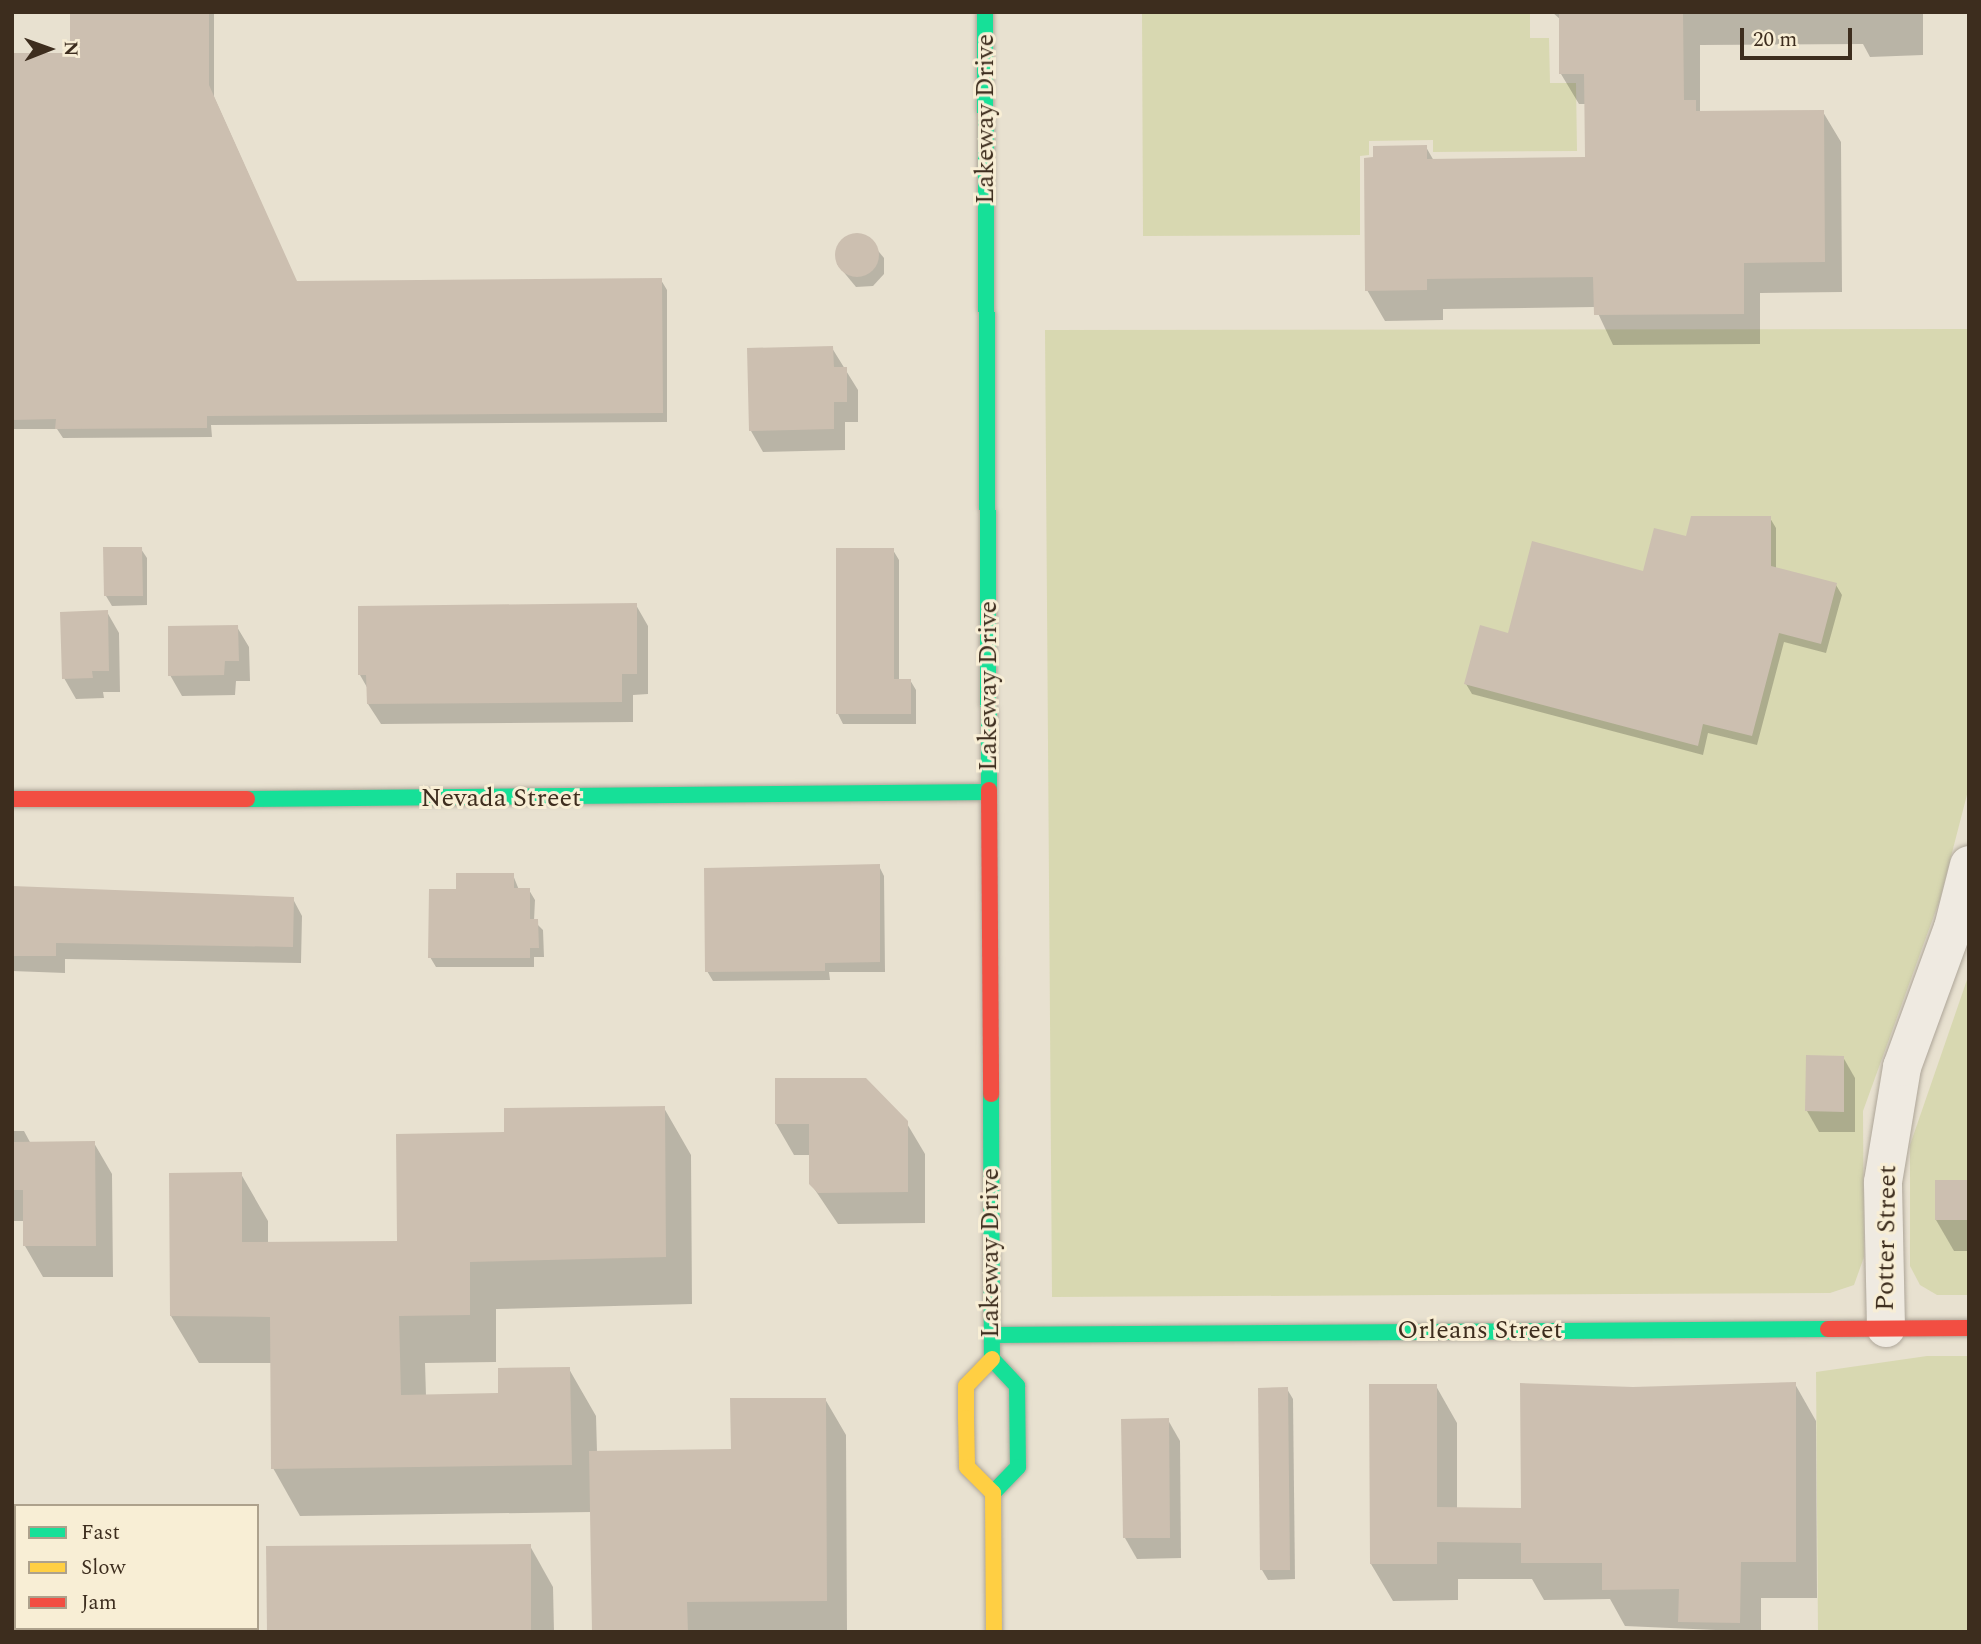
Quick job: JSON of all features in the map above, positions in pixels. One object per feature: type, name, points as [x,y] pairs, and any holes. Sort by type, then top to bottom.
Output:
[{"type":"street","name":"Lakeway Drive","points":[[985,12],[991,1335],[992,1359],[1017,1386],[1018,1467],[993,1493],[967,1468],[966,1418],[966,1386],[992,1359]]},
{"type":"street","name":"Nevada Street","points":[[12,799],[565,799],[989,792]]},
{"type":"street","name":"Potter Street","points":[[1885,1328],[1883,1182],[1902,1067],[1953,928],[1969,865]]},
{"type":"street","name":"Orleans Street","points":[[991,1335],[1969,1328]]},
{"type":"street","points":[[993,1493],[994,1632]]},
{"type":"green space","points":[[1142,12],[1530,12],[1530,38],[1549,38],[1550,83],[1576,83],[1577,151],[1433,152],[1433,140],[1369,141],[1369,155],[1360,156],[1360,235],[1143,236]]},
{"type":"green space","points":[[1969,329],[1969,787],[1940,899],[1863,1111],[1864,1257],[1854,1285],[1830,1293],[1052,1297],[1045,330]]},
{"type":"green space","points":[[1969,974],[1969,1295],[1937,1295],[1920,1285],[1910,1266],[1910,1145]]},
{"type":"green space","points":[[1927,1356],[1969,1356],[1969,1632],[1818,1632],[1816,1372]]},
{"type":"building","points":[[70,12],[209,12],[209,85],[297,281],[662,278],[663,413],[207,416],[207,428],[55,429],[56,419],[12,420],[12,53],[70,53]]},
{"type":"building","points":[[1559,12],[1683,12],[1684,100],[1696,100],[1696,111],[1824,110],[1825,262],[1744,263],[1744,314],[1594,315],[1593,277],[1427,279],[1427,290],[1365,291],[1364,158],[1373,157],[1373,146],[1427,145],[1427,159],[1585,157],[1584,74],[1559,74]]},
{"type":"building","points":[[857,233],[866,234],[873,239],[878,246],[878,264],[873,271],[866,276],[857,277],[848,276],[841,271],[836,264],[835,255],[836,246],[841,239],[848,234]]},
{"type":"building","points":[[833,346],[834,367],[847,367],[847,402],[834,402],[834,429],[749,431],[747,348]]},
{"type":"building","points":[[1691,516],[1771,516],[1771,566],[1837,583],[1821,644],[1779,633],[1752,736],[1703,724],[1698,746],[1464,684],[1480,625],[1508,633],[1532,541],[1643,571],[1654,528],[1686,536]]},
{"type":"building","points":[[103,547],[142,547],[143,596],[104,596]]},
{"type":"building","points":[[836,548],[894,548],[894,679],[911,679],[911,714],[836,714]]},
{"type":"building","points":[[637,603],[637,674],[622,674],[622,702],[367,704],[366,675],[358,675],[358,606]]},
{"type":"building","points":[[108,610],[109,671],[92,671],[93,678],[62,679],[60,612]]},
{"type":"building","points":[[238,625],[239,661],[225,661],[224,675],[168,676],[168,626]]},
{"type":"building","points":[[880,864],[880,962],[825,963],[825,971],[705,972],[704,868]]},
{"type":"building","points":[[456,873],[514,873],[514,888],[530,888],[530,919],[538,919],[539,948],[530,948],[530,958],[428,958],[429,889],[456,889]]},
{"type":"building","points":[[12,886],[294,897],[293,947],[56,943],[56,956],[12,956]]},
{"type":"building","points":[[1806,1055],[1844,1056],[1844,1112],[1805,1111]]},
{"type":"building","points":[[775,1078],[866,1078],[908,1121],[908,1192],[818,1193],[809,1184],[809,1124],[775,1124]]},
{"type":"building","points":[[665,1106],[666,1257],[470,1262],[470,1315],[399,1316],[401,1395],[498,1393],[498,1368],[570,1367],[572,1465],[271,1469],[270,1317],[170,1316],[169,1173],[242,1172],[242,1242],[397,1241],[396,1134],[504,1132],[504,1108]]},
{"type":"building","points":[[95,1141],[96,1246],[23,1246],[23,1190],[12,1190],[12,1142]]},
{"type":"building","points":[[1935,1180],[1969,1180],[1969,1220],[1935,1220]]},
{"type":"building","points":[[1796,1382],[1796,1562],[1741,1562],[1740,1623],[1678,1622],[1679,1589],[1602,1590],[1602,1563],[1521,1563],[1521,1543],[1437,1542],[1437,1564],[1370,1564],[1369,1384],[1437,1384],[1437,1507],[1521,1508],[1520,1383],[1633,1387]]},
{"type":"building","points":[[1288,1387],[1290,1570],[1260,1570],[1258,1388]]},
{"type":"building","points":[[730,1398],[826,1398],[827,1601],[687,1602],[688,1632],[592,1632],[589,1451],[731,1449]]},
{"type":"building","points":[[1169,1418],[1170,1538],[1123,1538],[1121,1419]]},
{"type":"building","points":[[531,1544],[531,1632],[267,1632],[266,1546]]},
{"type":"traffic: fast","points":[[985,12],[989,790]]},
{"type":"traffic: fast","points":[[247,799],[989,792]]},
{"type":"traffic: fast","points":[[991,1094],[992,1359],[1017,1386],[1018,1467],[993,1493]]},
{"type":"traffic: fast","points":[[991,1335],[1828,1329]]},
{"type":"traffic: slow","points":[[992,1359],[966,1386],[966,1418],[967,1467],[993,1493],[994,1632]]},
{"type":"traffic: jam","points":[[989,790],[991,1094]]},
{"type":"traffic: jam","points":[[12,799],[247,799]]},
{"type":"traffic: jam","points":[[1828,1329],[1969,1328]]}]
